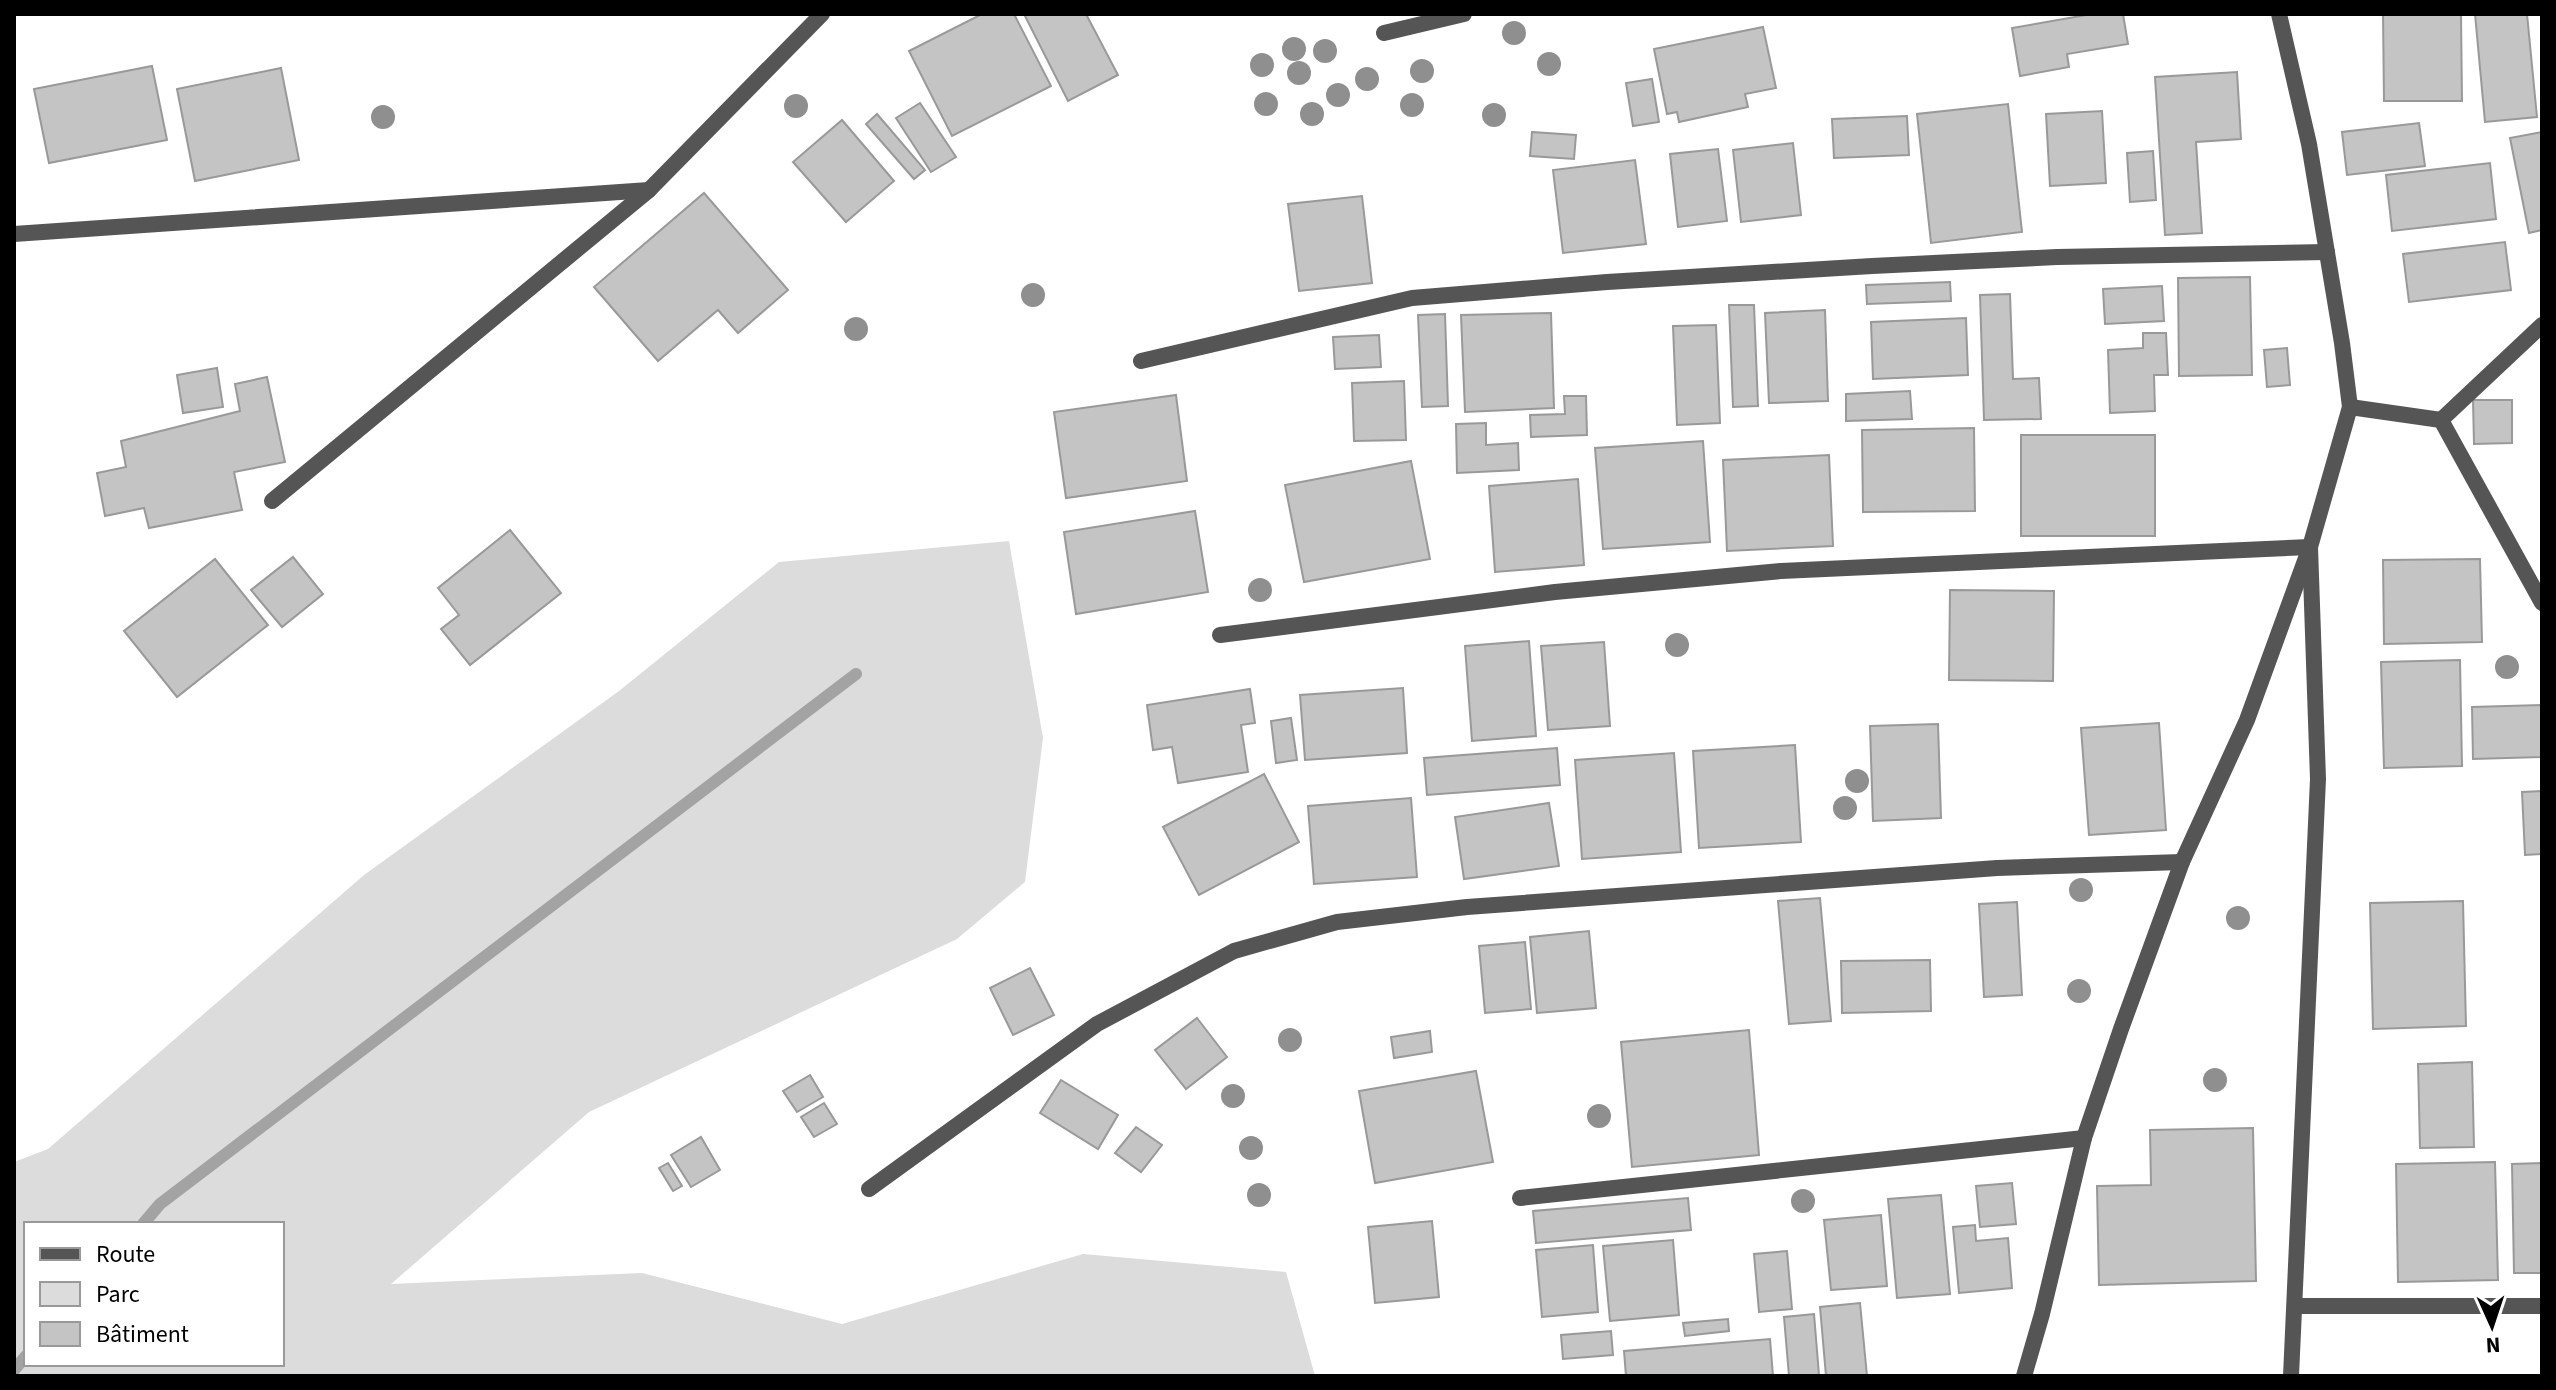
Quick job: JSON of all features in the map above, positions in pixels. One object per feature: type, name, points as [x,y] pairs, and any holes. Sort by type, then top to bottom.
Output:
[{"type":"street","points":[[272,501],[649,190],[822,14]]},
{"type":"street","points":[[1384,33],[1464,14]]},
{"type":"street","points":[[2024,1376],[2084,1138],[2182,862],[2247,720],[2310,547],[2350,407],[2309,144],[2279,14]]},
{"type":"street","points":[[14,234],[649,190]]},
{"type":"street","points":[[1141,361],[1412,298],[1607,282],[1887,265],[2057,257],[2327,252]]},
{"type":"street","points":[[2441,420],[2542,325]]},
{"type":"street","points":[[2350,407],[2441,420]]},
{"type":"street","points":[[2441,420],[2542,603]]},
{"type":"street","points":[[1220,635],[1555,592],[1781,571],[2310,547]]},
{"type":"street","points":[[2291,1376],[2318,779],[2310,547]]},
{"type":"street","points":[[869,1189],[1097,1024],[1234,951],[1337,922],[1467,907],[1981,869],[2182,862]]},
{"type":"street","points":[[1520,1198],[2084,1138]]},
{"type":"street","points":[[2296,1306],[2542,1306]]},
{"type":"green space","points":[[1009,541],[1043,738],[1025,882],[957,939],[589,1112],[391,1284],[642,1273],[842,1324],[1083,1254],[1286,1272],[1315,1376],[14,1376],[14,1162],[48,1149],[364,875],[619,691],[779,562]]},
{"type":"building","points":[[982,14],[1014,14],[1051,86],[952,136],[909,51]]},
{"type":"building","points":[[1024,14],[1086,14],[1118,75],[1068,101]]},
{"type":"building","points":[[2092,14],[2123,14],[2128,44],[2067,54],[2069,67],[2020,76],[2012,28]]},
{"type":"building","points":[[2383,14],[2461,14],[2462,101],[2384,101]]},
{"type":"building","points":[[2475,14],[2527,14],[2537,117],[2485,122]]},
{"type":"building","points":[[1763,27],[1776,88],[1745,94],[1748,107],[1679,122],[1677,112],[1667,114],[1654,49]]},
{"type":"building","points":[[152,66],[167,140],[49,163],[34,89]]},
{"type":"building","points":[[281,68],[299,160],[195,181],[177,89]]},
{"type":"building","points":[[2237,72],[2241,139],[2196,142],[2202,233],[2165,235],[2155,77]]},
{"type":"building","points":[[1652,79],[1659,122],[1633,126],[1626,83]]},
{"type":"building","points":[[920,103],[956,157],[931,172],[896,118]]},
{"type":"building","points":[[2008,104],[2022,232],[1931,243],[1917,114]]},
{"type":"building","points":[[2102,111],[2106,183],[2050,186],[2046,114]]},
{"type":"building","points":[[877,114],[925,170],[914,179],[866,124]]},
{"type":"building","points":[[1907,116],[1909,155],[1834,158],[1832,119]]},
{"type":"building","points":[[842,120],[894,181],[846,222],[793,162]]},
{"type":"building","points":[[2419,123],[2425,166],[2347,175],[2342,132]]},
{"type":"building","points":[[1532,132],[1576,135],[1574,159],[1530,156]]},
{"type":"building","points":[[2542,132],[2542,230],[2529,233],[2510,138]]},
{"type":"building","points":[[1793,143],[1801,215],[1741,222],[1733,150]]},
{"type":"building","points":[[1718,149],[1727,221],[1678,227],[1670,154]]},
{"type":"building","points":[[2153,151],[2156,200],[2130,202],[2127,153]]},
{"type":"building","points":[[1635,160],[1646,244],[1563,253],[1553,170]]},
{"type":"building","points":[[2490,163],[2496,219],[2392,231],[2386,175]]},
{"type":"building","points":[[704,193],[788,290],[738,333],[718,310],[658,361],[594,287]]},
{"type":"building","points":[[1362,196],[1372,283],[1299,291],[1288,204]]},
{"type":"building","points":[[2505,242],[2511,290],[2409,302],[2403,254]]},
{"type":"building","points":[[2250,277],[2252,375],[2179,376],[2178,278]]},
{"type":"building","points":[[1950,282],[1951,301],[1867,304],[1866,285]]},
{"type":"building","points":[[2162,286],[2164,321],[2105,324],[2103,289]]},
{"type":"building","points":[[2010,294],[2013,379],[2039,378],[2041,419],[1984,420],[1980,295]]},
{"type":"building","points":[[1729,305],[1754,305],[1758,406],[1733,407]]},
{"type":"building","points":[[1825,310],[1828,401],[1769,403],[1765,313]]},
{"type":"building","points":[[1551,313],[1554,408],[1465,412],[1461,315]]},
{"type":"building","points":[[1445,314],[1448,406],[1422,407],[1418,315]]},
{"type":"building","points":[[1966,318],[1968,375],[1873,379],[1871,322]]},
{"type":"building","points":[[1716,325],[1720,423],[1677,425],[1673,326]]},
{"type":"building","points":[[2143,333],[2166,333],[2168,375],[2154,375],[2155,411],[2110,413],[2108,350],[2143,348]]},
{"type":"building","points":[[1379,335],[1381,367],[1335,369],[1333,337]]},
{"type":"building","points":[[2287,348],[2290,385],[2267,387],[2264,350]]},
{"type":"building","points":[[217,368],[223,407],[183,413],[177,375]]},
{"type":"building","points":[[267,377],[285,462],[234,472],[242,510],[149,528],[144,508],[105,516],[97,473],[126,467],[121,441],[240,411],[235,384]]},
{"type":"building","points":[[1404,381],[1406,440],[1354,441],[1352,383]]},
{"type":"building","points":[[1910,391],[1912,419],[1846,421],[1846,394]]},
{"type":"building","points":[[1176,395],[1187,481],[1066,498],[1054,412]]},
{"type":"building","points":[[1564,396],[1586,396],[1587,435],[1531,437],[1530,415],[1565,414]]},
{"type":"building","points":[[2473,400],[2512,400],[2512,443],[2474,444]]},
{"type":"building","points":[[1486,423],[1486,445],[1518,443],[1519,470],[1457,473],[1456,424]]},
{"type":"building","points":[[1974,428],[1975,511],[1863,512],[1862,430]]},
{"type":"building","points":[[2021,435],[2155,435],[2155,536],[2021,536]]},
{"type":"building","points":[[1703,441],[1710,542],[1603,549],[1595,448]]},
{"type":"building","points":[[1829,455],[1833,546],[1727,551],[1723,460]]},
{"type":"building","points":[[1411,461],[1430,559],[1304,582],[1285,485]]},
{"type":"building","points":[[1578,479],[1584,565],[1495,572],[1489,486]]},
{"type":"building","points":[[1195,511],[1208,592],[1076,614],[1064,532]]},
{"type":"building","points":[[510,530],[561,593],[470,665],[441,629],[459,615],[438,588]]},
{"type":"building","points":[[293,557],[323,594],[282,627],[251,590]]},
{"type":"building","points":[[215,559],[268,625],[177,697],[124,631]]},
{"type":"building","points":[[2480,559],[2482,642],[2384,644],[2383,560]]},
{"type":"building","points":[[1950,590],[2054,591],[2053,681],[1949,680]]},
{"type":"building","points":[[1529,641],[1536,736],[1472,741],[1465,646]]},
{"type":"building","points":[[1604,642],[1610,726],[1548,730],[1541,646]]},
{"type":"building","points":[[2460,660],[2462,766],[2384,768],[2381,662]]},
{"type":"building","points":[[1403,688],[1407,753],[1305,760],[1300,695]]},
{"type":"building","points":[[1250,689],[1255,723],[1241,725],[1248,772],[1178,783],[1172,747],[1153,750],[1147,705]]},
{"type":"building","points":[[2542,705],[2542,757],[2473,759],[2472,707]]},
{"type":"building","points":[[1291,718],[1297,760],[1276,763],[1271,721]]},
{"type":"building","points":[[2159,723],[2166,830],[2089,835],[2081,728]]},
{"type":"building","points":[[1938,724],[1941,818],[1873,821],[1870,726]]},
{"type":"building","points":[[1795,745],[1801,842],[1699,848],[1693,751]]},
{"type":"building","points":[[1557,748],[1560,785],[1427,795],[1424,758]]},
{"type":"building","points":[[1674,753],[1681,852],[1582,859],[1575,760]]},
{"type":"building","points":[[1264,774],[1299,842],[1199,895],[1163,827]]},
{"type":"building","points":[[2542,791],[2542,854],[2525,855],[2522,792]]},
{"type":"building","points":[[1411,798],[1417,877],[1314,884],[1308,806]]},
{"type":"building","points":[[1549,803],[1559,866],[1464,879],[1455,817]]},
{"type":"building","points":[[1820,898],[1831,1021],[1789,1024],[1778,901]]},
{"type":"building","points":[[2463,901],[2466,1026],[2373,1029],[2370,903]]},
{"type":"building","points":[[2017,902],[2022,995],[1984,997],[1979,904]]},
{"type":"building","points":[[1589,931],[1596,1008],[1537,1013],[1530,937]]},
{"type":"building","points":[[1525,942],[1531,1009],[1485,1013],[1479,946]]},
{"type":"building","points":[[1930,960],[1931,1011],[1842,1013],[1841,961]]},
{"type":"building","points":[[1030,968],[1054,1015],[1013,1035],[990,988]]},
{"type":"building","points":[[1197,1018],[1227,1057],[1186,1089],[1155,1050]]},
{"type":"building","points":[[1749,1030],[1759,1155],[1632,1167],[1621,1042]]},
{"type":"building","points":[[1430,1031],[1432,1052],[1394,1058],[1391,1037]]},
{"type":"building","points":[[2472,1062],[2474,1147],[2420,1148],[2418,1064]]},
{"type":"building","points":[[1476,1071],[1493,1162],[1375,1183],[1359,1091]]},
{"type":"building","points":[[810,1075],[823,1097],[797,1112],[783,1091]]},
{"type":"building","points":[[1061,1080],[1118,1115],[1098,1149],[1040,1113]]},
{"type":"building","points":[[824,1103],[837,1124],[814,1137],[801,1117]]},
{"type":"building","points":[[1136,1127],[1162,1145],[1141,1172],[1115,1153]]},
{"type":"building","points":[[2253,1128],[2256,1281],[2099,1285],[2097,1186],[2151,1185],[2150,1130]]},
{"type":"building","points":[[701,1137],[720,1170],[691,1187],[671,1155]]},
{"type":"building","points":[[2495,1162],[2498,1280],[2398,1282],[2396,1164]]},
{"type":"building","points":[[668,1163],[682,1186],[673,1191],[659,1168]]},
{"type":"building","points":[[2542,1163],[2542,1273],[2514,1273],[2512,1164]]},
{"type":"building","points":[[2012,1183],[2016,1224],[1980,1227],[1976,1186]]},
{"type":"building","points":[[1941,1195],[1950,1294],[1897,1298],[1888,1199]]},
{"type":"building","points":[[1688,1198],[1691,1230],[1536,1243],[1533,1211]]},
{"type":"building","points":[[1881,1215],[1887,1286],[1831,1290],[1824,1220]]},
{"type":"building","points":[[1432,1221],[1439,1297],[1375,1303],[1368,1227]]},
{"type":"building","points":[[1975,1225],[1976,1241],[2008,1238],[2012,1288],[1959,1293],[1953,1227]]},
{"type":"building","points":[[1673,1240],[1679,1315],[1610,1321],[1603,1246]]},
{"type":"building","points":[[1593,1245],[1598,1312],[1542,1317],[1536,1250]]},
{"type":"building","points":[[1787,1251],[1792,1309],[1759,1312],[1754,1254]]},
{"type":"building","points":[[1860,1303],[1867,1376],[1826,1376],[1820,1307]]},
{"type":"building","points":[[1814,1314],[1819,1375],[1789,1376],[1784,1317]]},
{"type":"building","points":[[1728,1319],[1729,1331],[1685,1336],[1683,1323]]},
{"type":"building","points":[[1611,1331],[1613,1355],[1563,1359],[1561,1335]]},
{"type":"building","points":[[1770,1339],[1773,1376],[1626,1376],[1624,1351]]},
{"type":"waterway","points":[[145,1222],[160,1204],[856,674]]},
{"type":"waterway","points":[[14,1370],[24,1358]]}]
